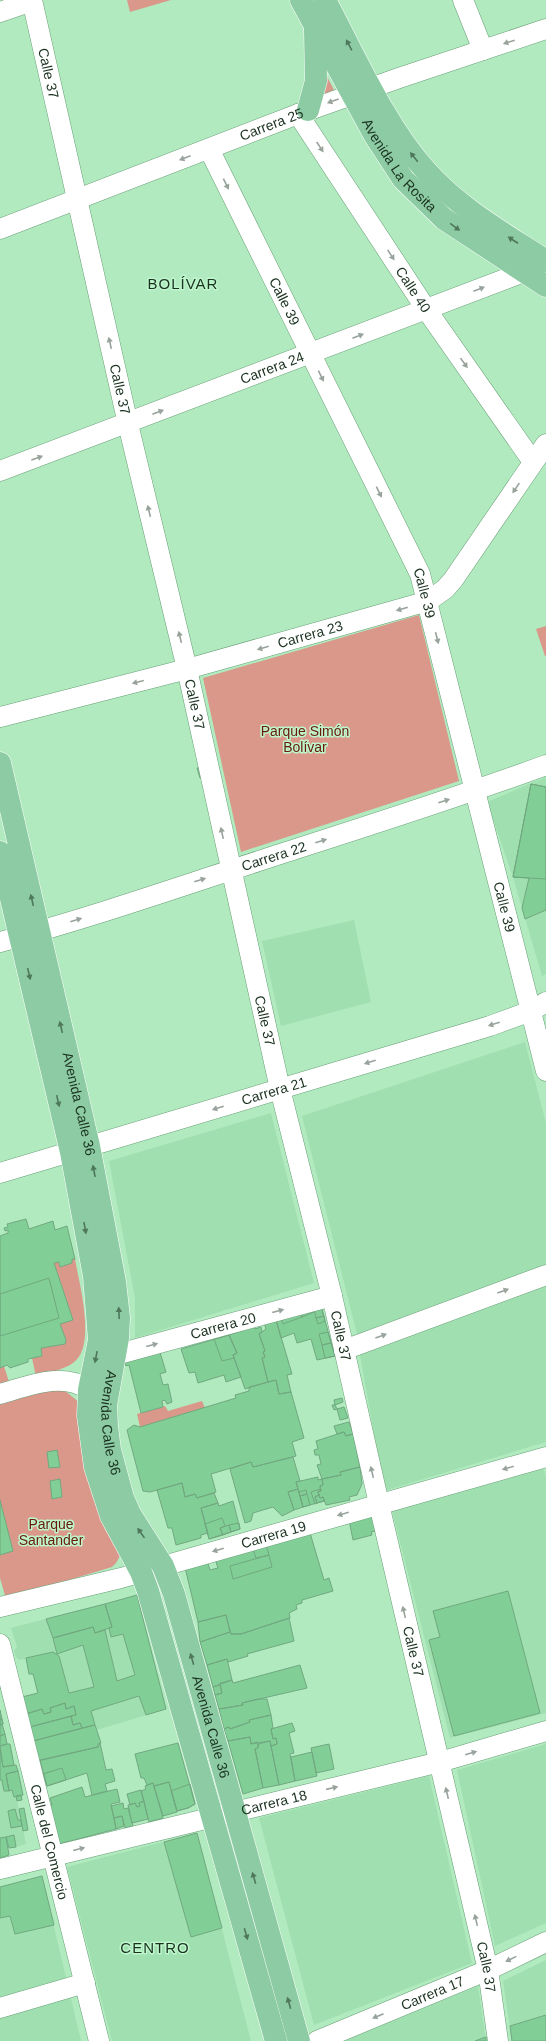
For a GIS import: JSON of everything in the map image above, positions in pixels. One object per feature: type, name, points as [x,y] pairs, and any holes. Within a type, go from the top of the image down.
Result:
[{"type":"main road","name":"Avenida La Rosita","points":[[301,0],[314,25],[362,91],[428,174],[475,215],[541,258]]},
{"type":"main road","name":"Avenida La Rosita","points":[[325,0],[386,155],[403,179],[424,201],[466,235],[546,286]]},
{"type":"main road","points":[[303,112],[316,81],[314,25]]},
{"type":"main road","name":"Avenida Calle 36","points":[[0,763],[20,937]]},
{"type":"main road","name":"Avenida Calle 36","points":[[0,852],[20,937],[80,1149],[118,1299],[119,1318],[115,1355],[106,1405],[110,1450],[123,1498],[130,1514],[163,1566],[174,1594],[299,2041]]},
{"type":"main road","name":"Avenida Calle 36","points":[[80,1149],[97,1299],[99,1340],[89,1390],[88,1416],[90,1441],[100,1486],[111,1516],[141,1572],[152,1602],[276,2041]]},
{"type":"street","points":[[0,12],[32,0]]},
{"type":"street","name":"Calle 37","points":[[32,0],[128,424],[187,669],[230,871],[280,1089],[332,1296],[488,1970],[498,2041]]},
{"type":"street","points":[[463,0],[483,50]]},
{"type":"street","name":"Carrera 25","points":[[0,229],[303,112],[546,30]]},
{"type":"street","name":"Calle 40","points":[[303,112],[426,309],[533,462]]},
{"type":"street","name":"Calle 39","points":[[209,149],[420,574],[475,791],[538,1006],[546,1071]]},
{"type":"street","points":[[524,272],[541,258]]},
{"type":"street","name":"Carrera 24","points":[[0,471],[128,424],[524,272]]},
{"type":"street","name":"Carrera 23","points":[[0,717],[187,669],[428,602],[445,589],[453,580],[546,444]]},
{"type":"street","name":"Carrera 22","points":[[20,937],[230,871],[475,791],[546,765]]},
{"type":"street","name":"Carrera 21","points":[[0,1173],[496,1024],[538,1006]]},
{"type":"street","points":[[344,1350],[546,1275]]},
{"type":"street","name":"Carrera 20","points":[[115,1355],[332,1296]]},
{"type":"street","points":[[0,1394],[54,1381],[72,1382],[89,1390]]},
{"type":"street","name":"Carrera 19","points":[[0,1607],[163,1566],[546,1457]]},
{"type":"street","name":"Calle del Comercio","points":[[0,1644],[7,1704],[53,1856],[99,2041]]},
{"type":"street","name":"Carrera 18","points":[[0,1869],[212,1816],[440,1762],[546,1731]]},
{"type":"street","name":"Carrera 17","points":[[318,2041],[488,1970],[546,1942]]},
{"type":"street","points":[[0,2008],[85,1983]]},
{"type":"shaded area","points":[[546,777],[546,974],[542,976],[513,877],[487,802]]},
{"type":"shaded area","points":[[354,920],[371,1002],[281,1026],[262,941]]},
{"type":"shaded area","points":[[525,1042],[546,1123],[546,1265],[358,1338],[302,1116]]},
{"type":"shaded area","points":[[271,1113],[314,1283],[135,1338],[135,1298],[109,1161]]},
{"type":"shaded area","points":[[546,1285],[546,1442],[384,1491],[360,1355]]},
{"type":"shaded area","points":[[543,1467],[546,1478],[546,1713],[450,1738],[391,1507]]},
{"type":"shaded area","points":[[137,1595],[166,1709],[97,1730],[95,1725],[82,1728],[80,1723],[73,1725],[71,1716],[22,1697],[37,1693],[33,1674],[29,1674],[26,1659],[19,1660],[16,1657],[14,1651],[17,1647],[11,1628]]},
{"type":"shaded area","points":[[546,1744],[546,1923],[495,1946],[457,1770]]},
{"type":"shaded area","points":[[429,1776],[472,1963],[314,2025],[259,1818]]},
{"type":"shaded area","points":[[0,1780],[2,1780],[4,1791],[12,1790],[14,1796],[16,1796],[26,1844],[16,1847],[13,1835],[0,1838]]},
{"type":"shaded area","points":[[197,1833],[251,2041],[112,2041],[67,1867]]},
{"type":"shaded area","points":[[42,1876],[81,2041],[0,2041],[0,1887]]},
{"type":"shaded area","points":[[546,1960],[546,2041],[512,2041],[503,1981]]},
{"type":"shaded area","points":[[478,1986],[486,2041],[343,2041]]},
{"type":"green space","points":[[127,0],[171,0],[130,12]]},
{"type":"green space","points":[[324,71],[334,90],[322,96]]},
{"type":"green space","name":"Parque Simón Bolívar","points":[[419,615],[459,781],[241,852],[203,678]]},
{"type":"green space","points":[[546,626],[546,656],[545,656],[536,629]]},
{"type":"green space","points":[[72,1259],[75,1259],[82,1298],[85,1329],[84,1343],[80,1355],[73,1363],[36,1377],[32,1358],[42,1356],[41,1348],[65,1344],[66,1339],[60,1324],[73,1320],[54,1263],[59,1262],[60,1267],[72,1263]]},
{"type":"green space","points":[[4,1366],[9,1382],[0,1386],[0,1368]]},
{"type":"green space","name":"Parque Santander","points":[[54,1388],[64,1390],[80,1403],[87,1476],[92,1495],[105,1529],[121,1554],[112,1567],[6,1599],[0,1578],[0,1402]]},
{"type":"green space","points":[[202,1401],[205,1408],[140,1427],[137,1414],[165,1406],[168,1411]]},
{"type":"building","points":[[200,767],[203,776],[200,778],[197,768]]},
{"type":"building","points":[[531,784],[546,787],[546,910],[525,919],[522,908],[529,878],[513,877]]},
{"type":"building","points":[[531,784],[546,787],[546,879],[513,877]]},
{"type":"building","points":[[26,1219],[29,1229],[53,1221],[55,1230],[67,1226],[75,1259],[72,1259],[72,1263],[60,1267],[59,1262],[54,1263],[73,1320],[60,1324],[66,1340],[65,1344],[41,1348],[42,1356],[28,1359],[28,1362],[10,1368],[7,1365],[0,1368],[0,1236],[8,1233],[8,1230],[5,1231],[4,1228],[8,1227],[7,1224]]},
{"type":"building","points":[[49,1278],[59,1318],[0,1336],[0,1294]]},
{"type":"building","points":[[320,1303],[335,1356],[317,1360],[311,1339],[297,1343],[294,1333],[281,1338],[276,1320]]},
{"type":"building","points":[[320,1303],[324,1316],[316,1318],[313,1305]]},
{"type":"building","points":[[313,1305],[314,1312],[302,1317],[300,1308]]},
{"type":"building","points":[[300,1308],[302,1317],[283,1324],[281,1318]]},
{"type":"building","points":[[324,1316],[325,1321],[318,1324],[316,1318]]},
{"type":"building","points":[[276,1320],[292,1374],[287,1375],[291,1392],[279,1394],[276,1380],[268,1382],[262,1358],[265,1357],[263,1352],[265,1351],[259,1334],[266,1329],[264,1323]]},
{"type":"building","points":[[253,1327],[255,1329],[261,1327],[262,1332],[259,1334],[265,1351],[263,1352],[265,1357],[262,1358],[268,1382],[245,1389],[233,1355],[237,1353],[229,1335]]},
{"type":"building","points":[[328,1332],[331,1343],[322,1345],[319,1334]]},
{"type":"building","points":[[229,1335],[237,1353],[233,1355],[241,1377],[226,1382],[224,1375],[198,1383],[195,1372],[189,1373],[181,1349]]},
{"type":"building","points":[[229,1335],[237,1353],[233,1355],[234,1358],[222,1361],[214,1339]]},
{"type":"building","points":[[331,1343],[335,1356],[325,1358],[322,1345]]},
{"type":"building","points":[[158,1346],[166,1372],[160,1374],[163,1385],[168,1384],[172,1402],[167,1404],[165,1400],[162,1401],[163,1407],[141,1413],[129,1365],[126,1366],[124,1359]]},
{"type":"building","points":[[276,1380],[279,1394],[291,1392],[304,1438],[292,1442],[296,1456],[253,1467],[251,1462],[211,1474],[216,1492],[197,1498],[195,1494],[185,1497],[182,1483],[150,1492],[143,1491],[127,1430],[134,1425],[140,1427],[236,1398],[235,1395],[249,1391],[249,1387]]},
{"type":"building","points":[[342,1398],[343,1402],[335,1405],[334,1400]]},
{"type":"building","points":[[332,1405],[335,1405],[337,1409],[334,1410]]},
{"type":"building","points":[[344,1407],[348,1418],[340,1420],[337,1409]]},
{"type":"building","points":[[349,1422],[353,1434],[346,1436],[344,1432],[337,1434],[334,1426]]},
{"type":"building","points":[[344,1432],[346,1436],[353,1434],[360,1467],[340,1472],[341,1475],[322,1479],[317,1465],[321,1464],[319,1455],[315,1455],[314,1450],[318,1449],[316,1441]]},
{"type":"building","points":[[57,1450],[60,1467],[49,1468],[47,1452]]},
{"type":"building","points":[[293,1457],[300,1481],[296,1482],[298,1489],[288,1492],[294,1510],[282,1516],[273,1507],[253,1513],[251,1521],[245,1523],[230,1469],[251,1462],[253,1467]]},
{"type":"building","points":[[360,1467],[362,1484],[357,1495],[349,1497],[350,1500],[326,1505],[323,1497],[320,1498],[318,1492],[321,1491],[320,1486],[323,1485],[322,1479],[341,1475],[340,1472]]},
{"type":"building","points":[[318,1477],[318,1480],[322,1479],[323,1485],[320,1486],[321,1491],[318,1492],[320,1498],[323,1497],[324,1501],[303,1507],[296,1482]]},
{"type":"building","points":[[60,1479],[62,1497],[52,1499],[50,1481]]},
{"type":"building","points":[[182,1483],[185,1497],[195,1494],[197,1498],[214,1493],[218,1503],[201,1508],[208,1533],[201,1535],[201,1538],[176,1545],[172,1528],[168,1528],[157,1490]]},
{"type":"building","points":[[298,1489],[303,1507],[294,1510],[288,1492]]},
{"type":"building","points":[[320,1489],[318,1492],[319,1495],[315,1497],[317,1503],[315,1504],[311,1492]]},
{"type":"building","points":[[306,1490],[307,1494],[300,1496],[299,1492]]},
{"type":"building","points":[[307,1494],[310,1505],[303,1507],[300,1496]]},
{"type":"building","points":[[319,1495],[320,1498],[323,1497],[324,1501],[317,1503],[315,1497]]},
{"type":"building","points":[[0,1500],[13,1551],[0,1555]]},
{"type":"building","points":[[233,1501],[240,1529],[209,1539],[201,1508],[218,1503],[219,1506]]},
{"type":"building","points":[[368,1516],[372,1518],[376,1531],[371,1532],[372,1535],[353,1540],[349,1520]]},
{"type":"building","points":[[222,1518],[225,1526],[220,1528],[223,1535],[209,1539],[205,1524]]},
{"type":"building","points":[[239,1523],[240,1529],[231,1532],[229,1525]]},
{"type":"building","points":[[229,1525],[231,1532],[223,1535],[220,1528]]},
{"type":"building","points":[[308,1526],[324,1580],[329,1578],[333,1591],[302,1600],[302,1603],[296,1605],[297,1609],[289,1613],[290,1618],[241,1634],[231,1634],[226,1615],[198,1622],[184,1563],[206,1557],[210,1570],[218,1568],[215,1559]]},
{"type":"building","points":[[266,1545],[269,1555],[256,1558],[253,1549]]},
{"type":"building","points":[[269,1555],[272,1567],[233,1579],[230,1566]]},
{"type":"building","points":[[508,1591],[540,1713],[454,1736],[429,1640],[440,1637],[433,1611]]},
{"type":"building","points":[[137,1595],[166,1709],[146,1715],[139,1696],[91,1711],[95,1725],[82,1728],[80,1723],[73,1725],[71,1716],[76,1715],[74,1706],[66,1709],[65,1703],[50,1708],[51,1712],[44,1714],[42,1709],[26,1714],[22,1697],[38,1693],[33,1674],[29,1674],[26,1658],[53,1652],[59,1656],[69,1693],[94,1687],[83,1645],[57,1654],[53,1638],[93,1627],[95,1633],[105,1630],[117,1681],[135,1675],[123,1634],[111,1637],[109,1628],[112,1627],[105,1604]]},
{"type":"building","points":[[105,1604],[112,1627],[95,1633],[93,1627],[53,1638],[46,1619]]},
{"type":"building","points":[[226,1615],[230,1632],[200,1642],[198,1622]]},
{"type":"building","points":[[289,1618],[294,1641],[247,1654],[248,1656],[228,1662],[227,1659],[207,1665],[200,1642],[230,1632],[231,1634],[241,1634]]},
{"type":"building","points":[[227,1659],[232,1680],[213,1687],[207,1665]]},
{"type":"building","points":[[300,1665],[307,1688],[242,1703],[243,1705],[219,1709],[215,1695],[222,1693],[220,1683],[232,1680],[233,1683]]},
{"type":"building","points":[[220,1685],[222,1693],[215,1695],[213,1687]]},
{"type":"building","points":[[258,1699],[267,1699],[271,1715],[249,1720],[250,1722],[230,1729],[229,1727],[224,1729],[219,1709],[243,1705],[242,1703]]},
{"type":"building","points":[[65,1703],[66,1709],[74,1706],[76,1715],[30,1727],[26,1714],[42,1709],[44,1714],[51,1712],[50,1708]]},
{"type":"building","points":[[0,1710],[3,1724],[0,1725]]},
{"type":"building","points":[[271,1715],[273,1739],[276,1738],[277,1744],[271,1746],[270,1741],[251,1744],[250,1737],[228,1741],[224,1729],[229,1727],[230,1729],[250,1722],[249,1720]]},
{"type":"building","points":[[71,1716],[73,1725],[80,1723],[82,1728],[33,1741],[30,1727]]},
{"type":"building","points":[[0,1719],[2,1719],[3,1724],[0,1725]]},
{"type":"building","points":[[292,1723],[295,1731],[289,1733],[294,1753],[290,1754],[295,1781],[279,1785],[271,1746],[277,1744],[276,1738],[273,1739],[271,1729]]},
{"type":"building","points":[[2,1724],[5,1734],[0,1736],[0,1725]]},
{"type":"building","points":[[95,1725],[101,1743],[98,1744],[98,1747],[38,1761],[33,1741]]},
{"type":"building","points":[[5,1734],[7,1744],[0,1746],[0,1736]]},
{"type":"building","points":[[250,1737],[251,1744],[257,1742],[258,1744],[258,1748],[255,1749],[263,1788],[243,1794],[228,1741]]},
{"type":"building","points":[[270,1741],[279,1785],[263,1788],[255,1749],[258,1748],[258,1744]]},
{"type":"building","points":[[100,1743],[106,1770],[112,1769],[115,1781],[105,1784],[107,1791],[92,1795],[87,1773],[47,1786],[40,1760],[98,1747]]},
{"type":"building","points":[[178,1743],[195,1804],[177,1811],[169,1782],[154,1786],[153,1783],[147,1785],[144,1778],[141,1778],[135,1754]]},
{"type":"building","points":[[10,1744],[14,1765],[3,1767],[0,1746]]},
{"type":"building","points":[[329,1744],[334,1769],[316,1773],[311,1748]]},
{"type":"building","points":[[0,1749],[3,1767],[16,1765],[18,1771],[6,1774],[9,1791],[4,1791],[2,1780],[0,1780]]},
{"type":"building","points":[[312,1752],[317,1776],[295,1781],[291,1757]]},
{"type":"building","points":[[62,1768],[66,1780],[47,1786],[43,1774]]},
{"type":"building","points":[[18,1771],[23,1795],[14,1797],[12,1790],[9,1791],[6,1774]]},
{"type":"building","points":[[169,1782],[177,1812],[163,1816],[154,1786]]},
{"type":"building","points":[[153,1783],[163,1818],[149,1822],[141,1791],[146,1789],[145,1786]]},
{"type":"building","points":[[190,1784],[195,1804],[177,1811],[171,1791]]},
{"type":"building","points":[[82,1787],[85,1797],[117,1789],[120,1802],[111,1804],[116,1829],[59,1844],[48,1806],[52,1805],[50,1798]]},
{"type":"building","points":[[141,1790],[144,1801],[139,1803],[140,1806],[137,1807],[135,1803],[130,1805],[127,1794]]},
{"type":"building","points":[[21,1795],[22,1800],[17,1801],[16,1796]]},
{"type":"building","points":[[144,1801],[148,1819],[132,1823],[128,1805],[135,1803],[137,1807],[140,1806],[139,1803]]},
{"type":"building","points":[[123,1803],[124,1809],[128,1808],[133,1826],[125,1828],[122,1816],[114,1818],[111,1806]]},
{"type":"building","points":[[24,1808],[28,1830],[23,1831],[19,1809]]},
{"type":"building","points":[[15,1809],[18,1820],[21,1820],[22,1826],[11,1828],[8,1811]]},
{"type":"building","points":[[122,1816],[124,1826],[116,1829],[114,1818]]},
{"type":"building","points":[[197,1833],[222,1928],[191,1937],[164,1842]]},
{"type":"building","points":[[14,1835],[16,1847],[9,1848],[6,1837]]},
{"type":"building","points":[[6,1837],[9,1855],[0,1858],[0,1838]]},
{"type":"building","points":[[42,1876],[54,1925],[15,1934],[10,1916],[0,1918],[0,1887]]},
{"type":"building","points":[[546,2015],[546,2041],[512,2041],[510,2026]]},
{"type":"building","points":[[486,2037],[486,2041],[475,2041]]},
{"type":"district","name":"BOLÍVAR","points":[[183,283]]},
{"type":"district","name":"CENTRO","points":[[155,1947]]}]
